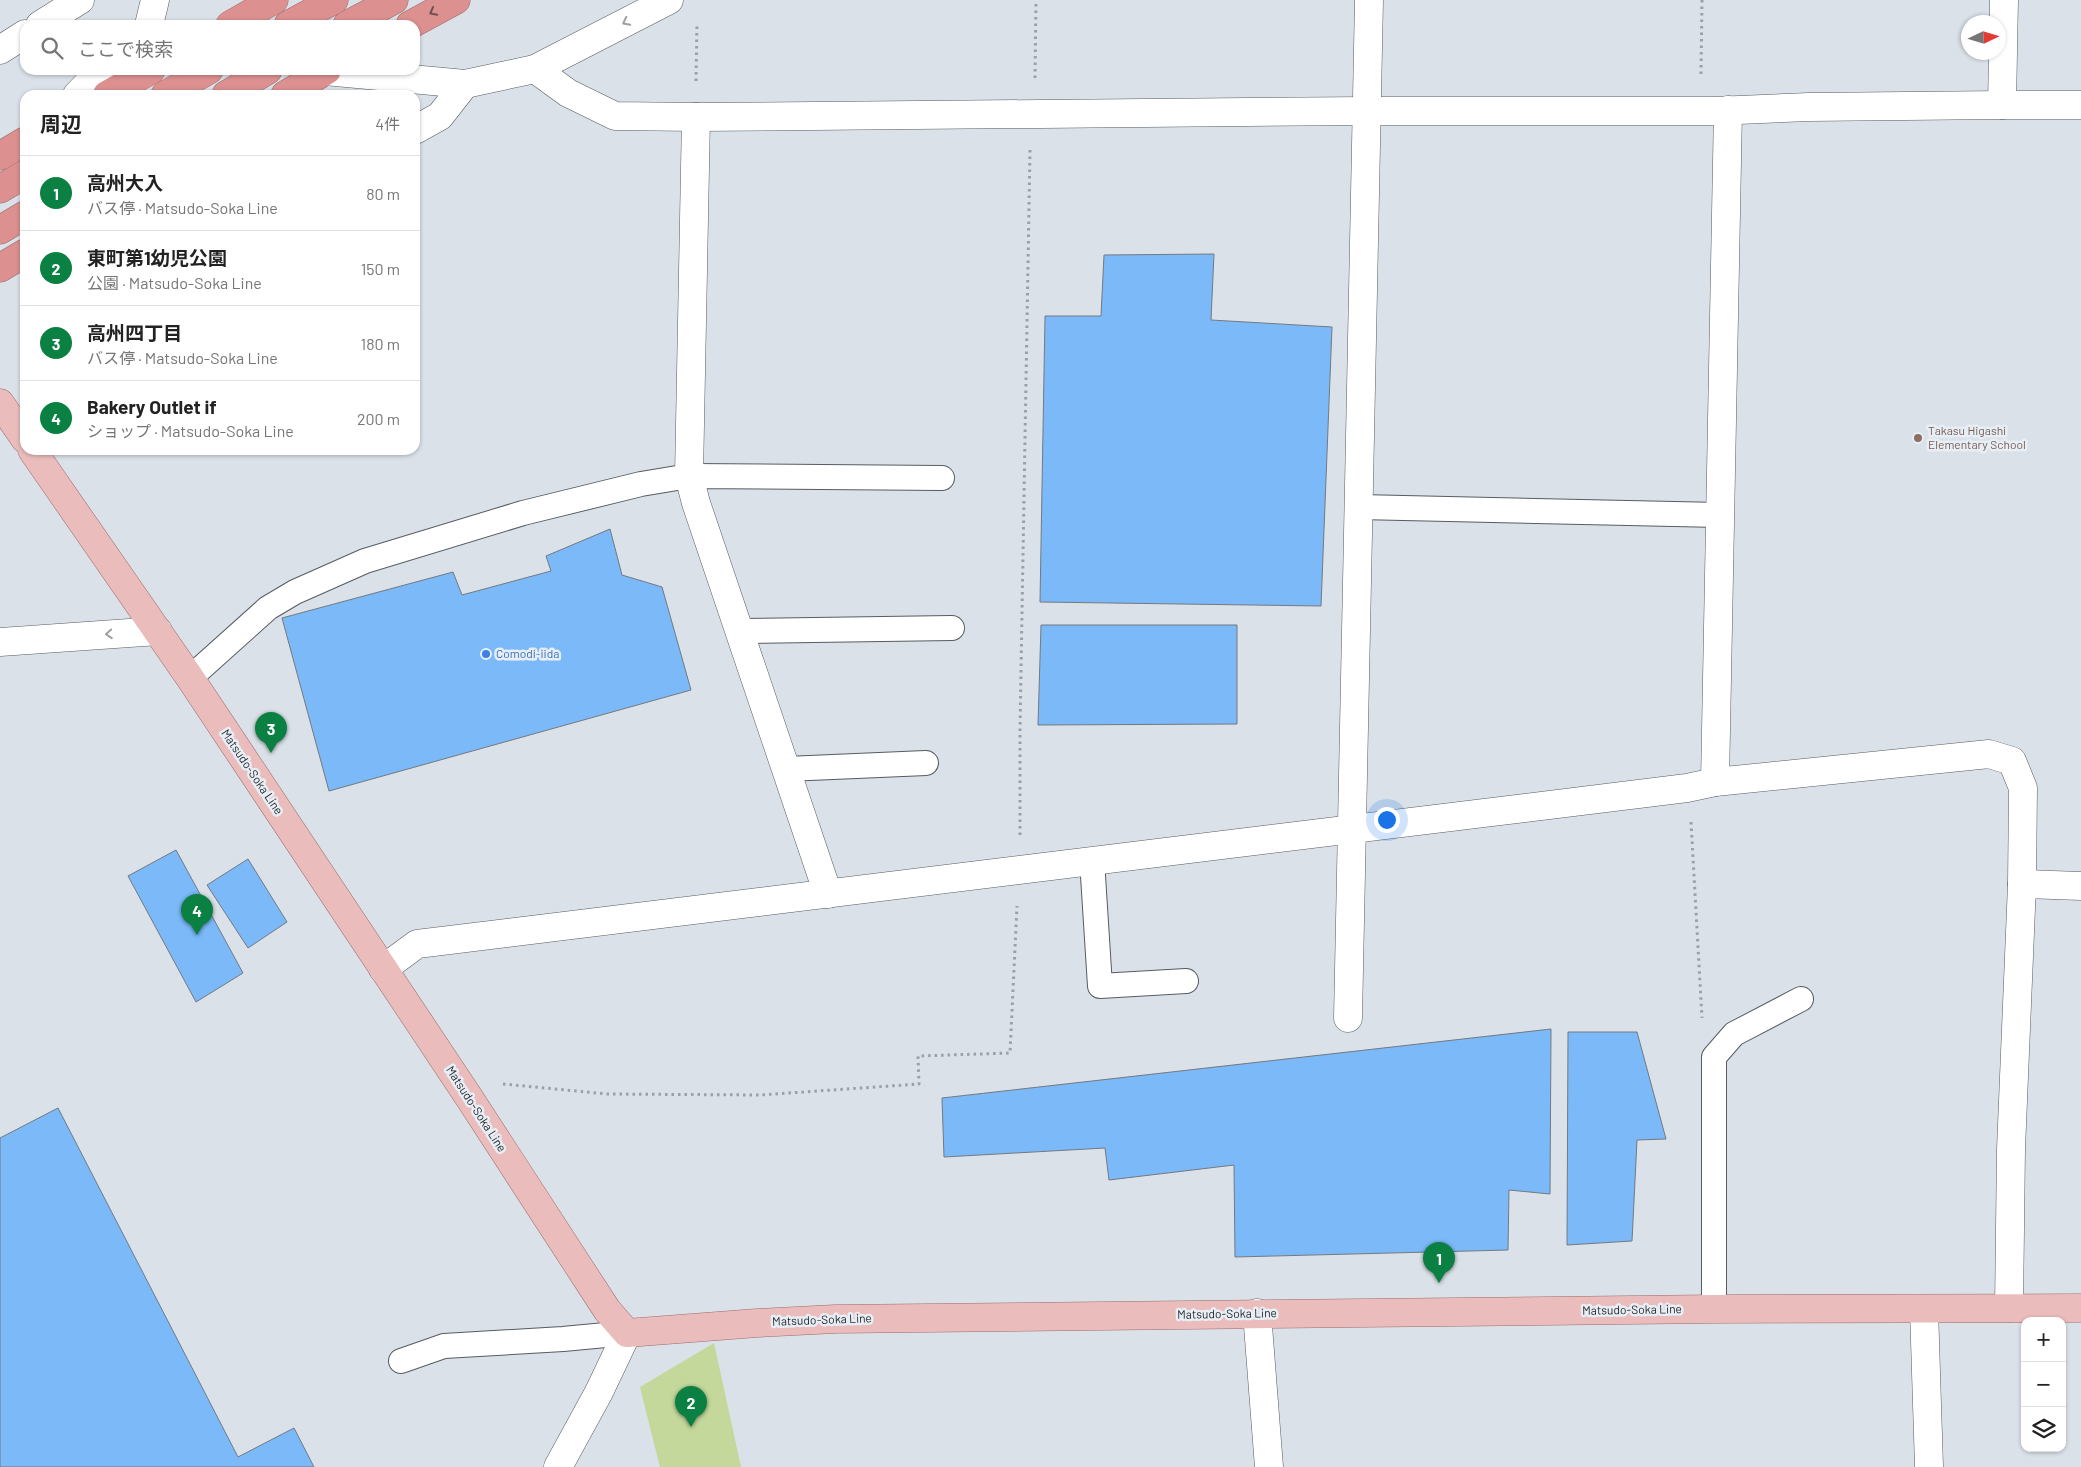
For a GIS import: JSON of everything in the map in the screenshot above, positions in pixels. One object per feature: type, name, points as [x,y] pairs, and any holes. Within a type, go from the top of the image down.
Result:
[{"type":"highway","points":[[239,20],[274,0]]},
{"type":"highway","points":[[297,20],[334,0]]},
{"type":"highway","points":[[356,20],[394,0]]},
{"type":"highway","points":[[419,20],[456,0]]},
{"type":"highway","points":[[116,90],[142,75]]},
{"type":"highway","points":[[174,90],[200,75]]},
{"type":"highway","points":[[234,90],[260,75]]},
{"type":"highway","points":[[293,90],[318,75]]},
{"type":"highway","points":[[0,156],[20,145]]},
{"type":"highway","points":[[0,188],[20,177]]},
{"type":"highway","points":[[0,230],[20,218]]},
{"type":"highway","points":[[0,268],[20,256]]},
{"type":"main road","points":[[0,403],[20,432]]},
{"type":"main road","name":"Matsudo-Soka Line","points":[[35,455],[190,678],[607,1310],[627,1333],[756,1322],[835,1319],[1714,1309],[2081,1308]]},
{"type":"street","points":[[48,20],[80,0]]},
{"type":"street","points":[[150,20],[155,0]]},
{"type":"street","points":[[375,75],[464,84],[535,69],[669,0]]},
{"type":"street","points":[[1348,1018],[1369,0]]},
{"type":"street","points":[[2002,105],[2004,0]]},
{"type":"street","points":[[0,50],[20,37]]},
{"type":"street","points":[[535,69],[568,93],[614,116],[1728,110],[1809,107],[2081,105]]},
{"type":"street","points":[[82,90],[96,75]]},
{"type":"street","points":[[420,127],[440,116],[464,84]]},
{"type":"street","points":[[1715,782],[1728,110]]},
{"type":"street","points":[[696,117],[689,476],[696,503],[828,894]]},
{"type":"street","points":[[0,642],[158,631]]},
{"type":"street","points":[[383,969],[417,944],[1352,827],[1687,788],[1715,782],[1989,754],[2012,761],[2023,788],[2022,884],[2011,1149],[2008,1308]]},
{"type":"street","points":[[2022,884],[2081,886]]},
{"type":"street","points":[[1924,1309],[1929,1467]]},
{"type":"street","points":[[1257,1314],[1269,1467]]},
{"type":"street","points":[[558,1467],[599,1392],[627,1333]]},
{"type":"lane","points":[[190,678],[268,608],[295,592],[365,561],[523,513],[641,484],[689,476],[942,478]]},
{"type":"lane","points":[[1358,507],[1720,515]]},
{"type":"lane","points":[[739,631],[952,628]]},
{"type":"lane","points":[[786,769],[926,763]]},
{"type":"lane","points":[[1092,860],[1100,986],[1186,981]]},
{"type":"lane","points":[[1714,1309],[1714,1057],[1734,1034],[1801,999]]},
{"type":"lane","points":[[401,1361],[444,1346],[627,1333]]},
{"type":"path","points":[[1035,114],[1036,0]]},
{"type":"path","points":[[1702,0],[1701,74],[1709,74]]},
{"type":"path","points":[[696,117],[697,21]]},
{"type":"path","points":[[1687,788],[1690,810],[1702,1024],[1714,1057]]},
{"type":"green space","points":[[714,1343],[741,1467],[660,1467],[640,1387]]},
{"type":"building","points":[[1214,254],[1211,320],[1332,327],[1321,606],[1040,602],[1045,316],[1101,316],[1104,255]]},
{"type":"building","name":"Comodi-iida","points":[[610,529],[622,575],[662,587],[691,690],[329,791],[282,618],[453,572],[462,595],[551,571],[546,556]]},
{"type":"building","points":[[1041,625],[1237,625],[1237,724],[1038,725]]},
{"type":"building","points":[[176,850],[243,973],[196,1002],[128,876]]},
{"type":"building","points":[[248,859],[287,922],[248,948],[207,885]]},
{"type":"building","points":[[1551,1029],[1550,1194],[1509,1190],[1508,1250],[1235,1257],[1234,1165],[1109,1180],[1105,1148],[944,1157],[942,1098]]},
{"type":"building","points":[[1568,1032],[1637,1032],[1666,1139],[1637,1140],[1632,1241],[1567,1245]]},
{"type":"building","points":[[58,1108],[238,1457],[294,1428],[314,1467],[0,1467],[0,1138]]},
{"type":"place","name":"Takasu Higashi Elementary School","points":[[1918,438]]},
{"type":"place","name":"Comodi-iida","points":[[486,654]]},
{"type":"place","name":"高州四丁目","points":[[271,753]]},
{"type":"place","name":"Bakery Outlet if","points":[[197,935]]},
{"type":"place","name":"高州大入","points":[[1439,1283]]},
{"type":"place","name":"東町第1幼児公園","points":[[691,1427]]}]
